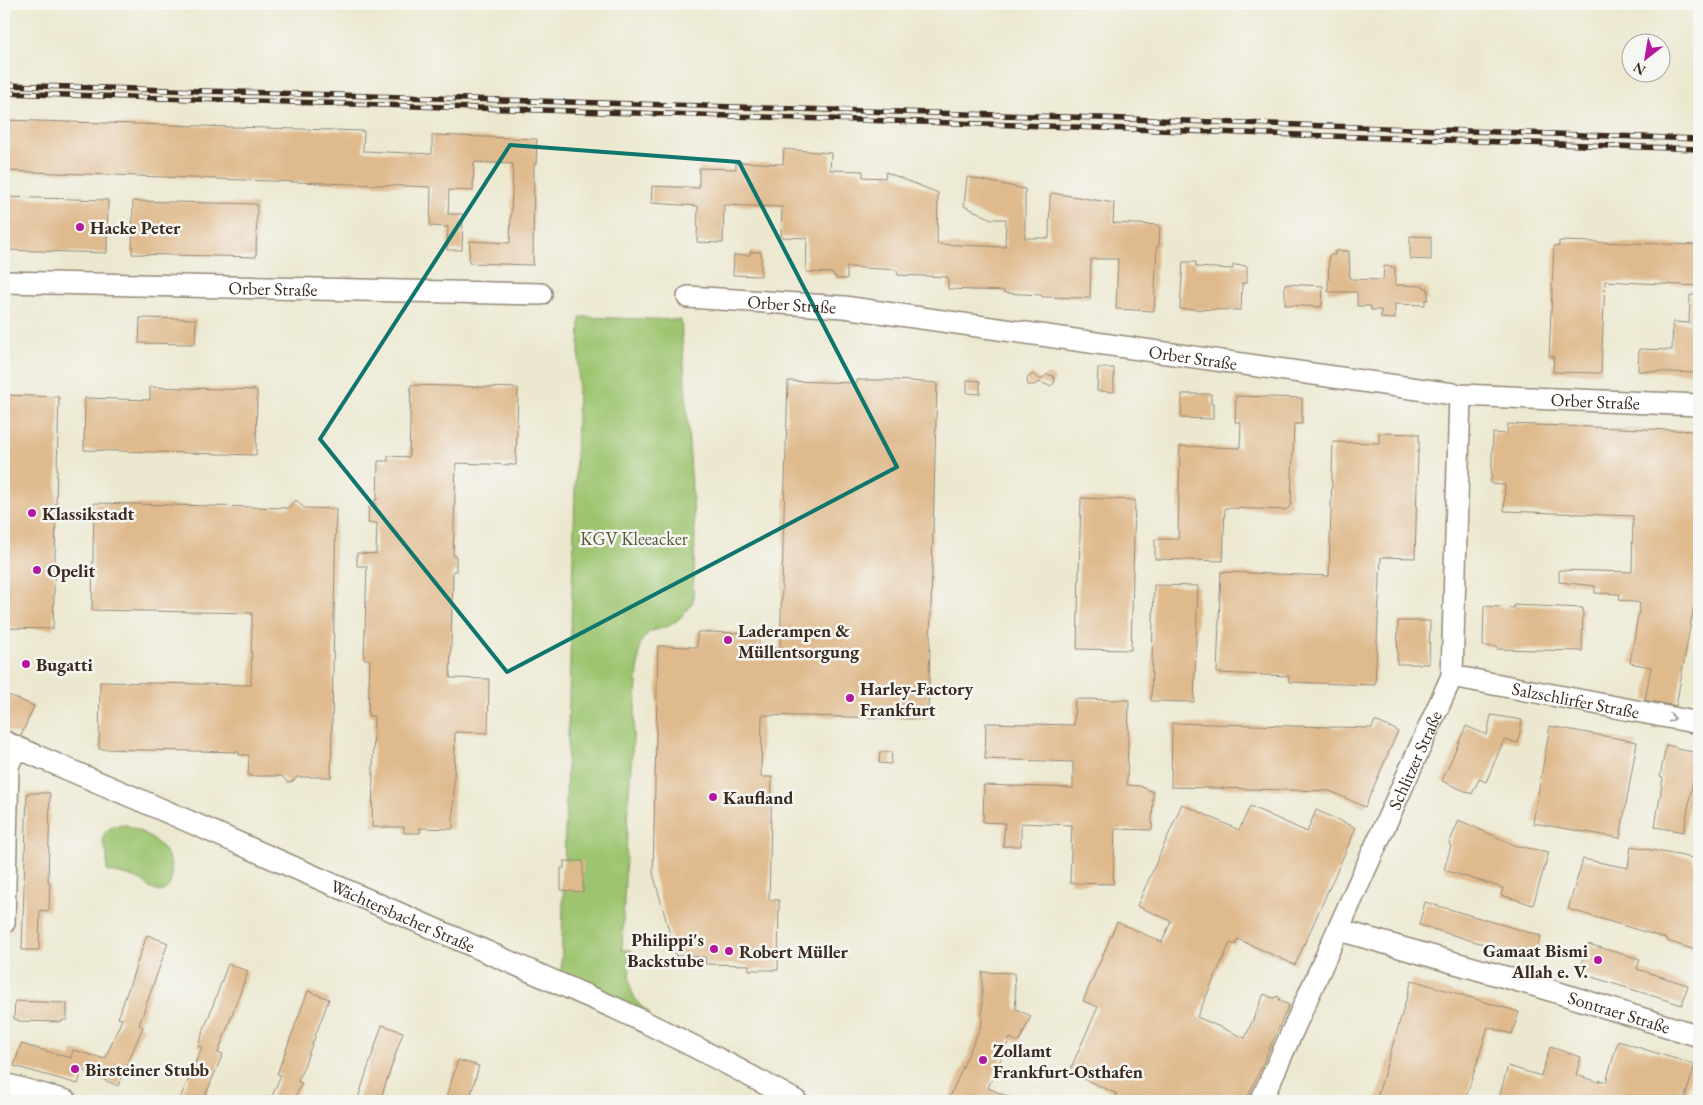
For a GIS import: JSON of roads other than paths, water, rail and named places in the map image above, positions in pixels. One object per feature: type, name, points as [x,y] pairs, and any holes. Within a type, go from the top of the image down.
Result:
[{"type":"street","name":"Orber Straße","points":[[4,282],[541,294]]},
{"type":"street","name":"Orber Straße","points":[[688,297],[844,308],[1460,395],[1699,405]]},
{"type":"street","name":"Schlitzer Straße","points":[[1261,1101],[1452,676],[1460,395]]},
{"type":"street","name":"Salzschlirfer Straße","points":[[1452,676],[1699,723]]},
{"type":"street","points":[[4,923],[10,745]]},
{"type":"street","name":"Wächtersbacher Straße","points":[[10,745],[616,1008],[699,1048],[796,1101]]},
{"type":"street","name":"Sontraer Straße","points":[[1339,930],[1533,985],[1699,1036]]},
{"type":"street","points":[[4,1084],[66,1101]]},
{"type":"railway","points":[[4,85],[1099,118],[1699,139]]},
{"type":"railway","points":[[4,93],[1699,149]]},
{"type":"place","name":"Hacke Peter","points":[[80,227]]},
{"type":"place","name":"Klassikstadt","points":[[32,513]]},
{"type":"place","name":"Opelit","points":[[37,570]]},
{"type":"place","name":"Laderampen & Müllentsorgung","points":[[728,640]]},
{"type":"place","name":"Bugatti","points":[[26,664]]},
{"type":"place","name":"Harley-Factory Frankfurt","points":[[850,698]]},
{"type":"place","name":"Kaufland","points":[[713,797]]},
{"type":"place","name":"Philippi's Backstube","points":[[714,949]]},
{"type":"place","name":"Robert Müller","points":[[729,951]]},
{"type":"place","name":"Gamaat Bismi Allah e. V.","points":[[1598,960]]},
{"type":"place","name":"Zollamt Frankfurt-Osthafen","points":[[983,1060]]},
{"type":"place","name":"Birsteiner Stubb","points":[[75,1069]]},
{"type":"park label","name":"KGV Kleeacker","points":[[634,538]]}]
